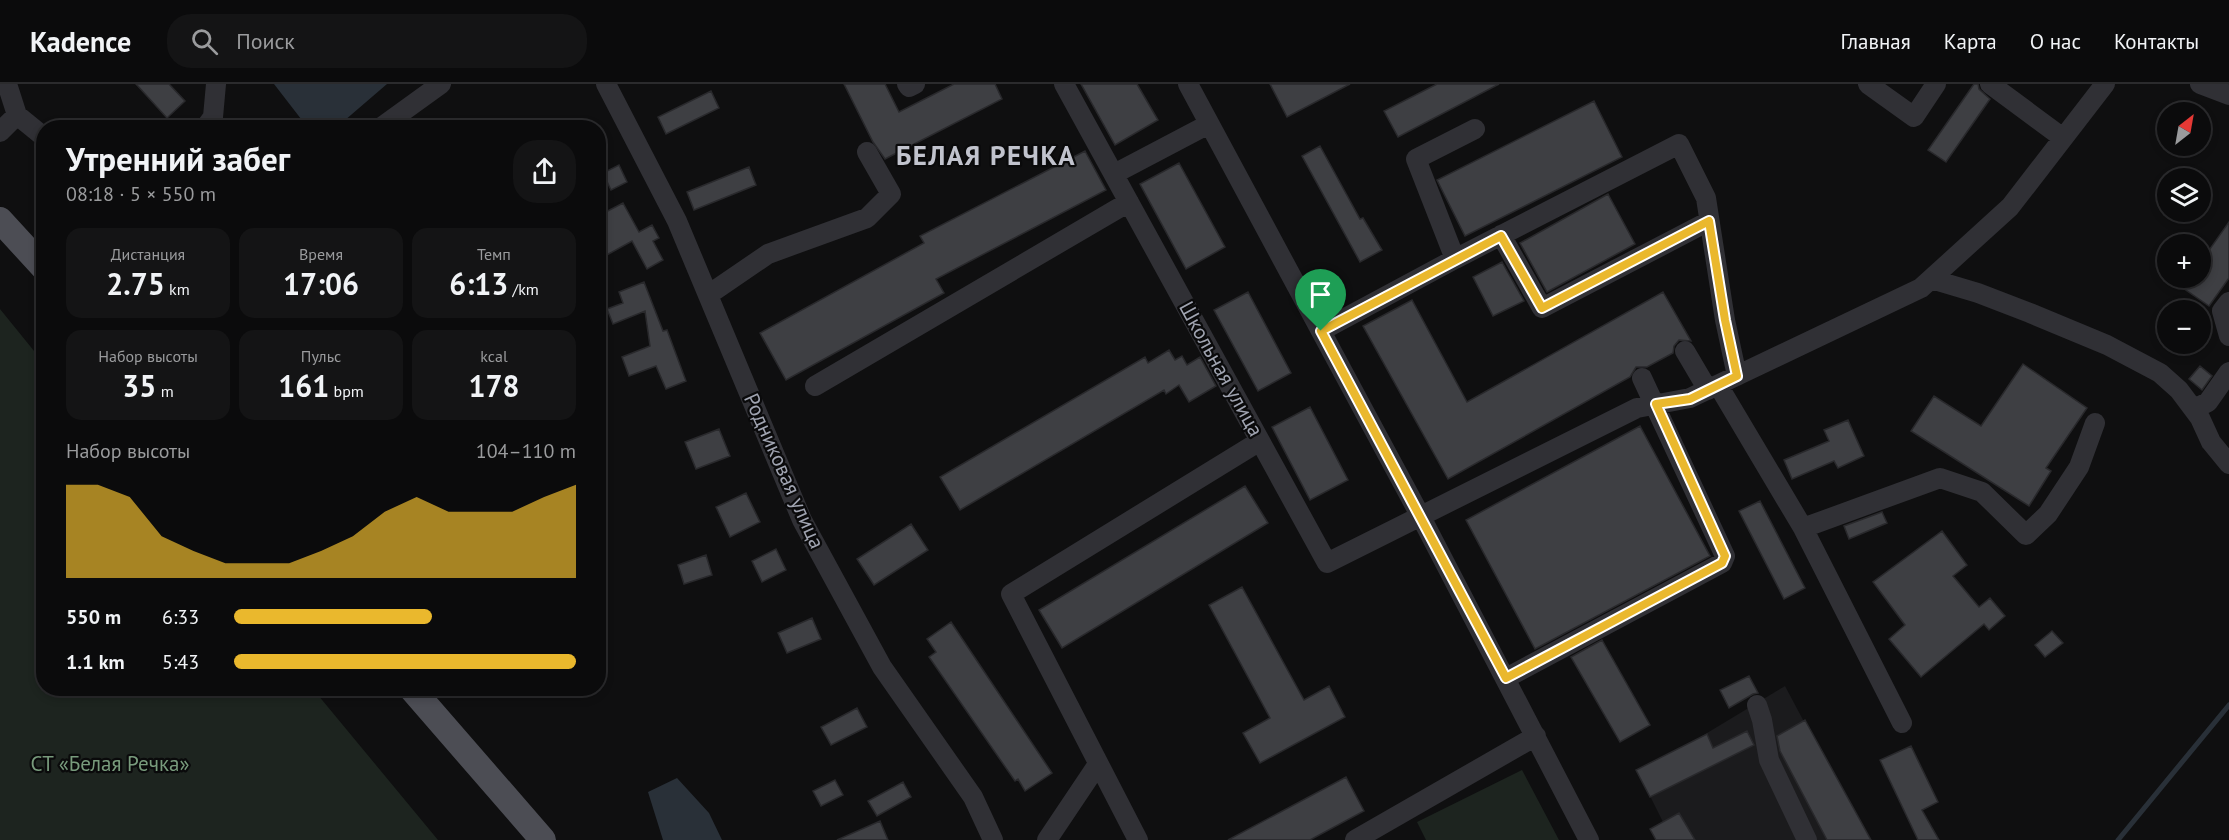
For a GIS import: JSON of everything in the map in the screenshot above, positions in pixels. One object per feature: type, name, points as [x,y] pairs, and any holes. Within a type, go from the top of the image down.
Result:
[{"type":"main road","points":[[0,220],[36,259]]},
{"type":"main road","points":[[418,696],[543,840]]},
{"type":"street","points":[[7,84],[17,114],[36,130]]},
{"type":"street","points":[[211,120],[216,84]]},
{"type":"street","points":[[391,120],[441,84]]},
{"type":"street","name":"Родниковая улица","points":[[606,84],[677,221],[802,520],[882,667],[973,798],[993,840]]},
{"type":"street","points":[[907,84],[909,87],[915,84]]},
{"type":"street","name":"Школьная улица","points":[[1064,84],[1327,563],[1421,517]]},
{"type":"street","points":[[1188,84],[1421,517],[1588,840]]},
{"type":"street","points":[[1868,84],[1914,117],[1936,84]]},
{"type":"street","points":[[1990,84],[2063,138]]},
{"type":"street","points":[[1421,517],[1637,408],[1690,399],[1921,288],[2010,207],[2105,84]]},
{"type":"street","points":[[2200,84],[2229,95]]},
{"type":"street","points":[[0,132],[17,114]]},
{"type":"street","points":[[1114,174],[1209,124]]},
{"type":"street","points":[[1455,259],[1416,159],[1475,129]]},
{"type":"street","points":[[1321,331],[1679,144],[1706,198],[1725,320],[1737,376]]},
{"type":"street","points":[[708,295],[768,254],[867,218],[891,194],[867,152]]},
{"type":"street","points":[[815,386],[1129,202]]},
{"type":"street","points":[[1501,236],[1542,308],[1709,221]]},
{"type":"street","points":[[1931,279],[1978,293],[2107,345],[2160,373],[2179,390],[2194,409],[2211,442],[2229,464]]},
{"type":"street","points":[[2229,302],[2222,311],[2229,336]]},
{"type":"street","points":[[1685,351],[1713,388],[1803,528],[1902,723]]},
{"type":"street","points":[[2194,409],[2208,402],[2229,372]]},
{"type":"street","points":[[1506,678],[1722,563],[1725,556],[1642,378]]},
{"type":"street","points":[[1803,528],[1940,478],[1982,492],[2026,534],[2048,513],[2079,467],[2095,423]]},
{"type":"street","points":[[1138,840],[1011,594],[1260,441]]},
{"type":"street","points":[[1757,705],[1769,760],[1807,840]]},
{"type":"street","points":[[1355,840],[1536,736]]},
{"type":"street","points":[[1047,840],[1098,764]]},
{"type":"shaded area","points":[[274,84],[387,84],[345,120],[302,120]]},
{"type":"shaded area","points":[[1785,686],[1867,840],[1672,840],[1639,774]]},
{"type":"shaded area","points":[[677,778],[709,813],[722,840],[663,840],[648,792]]},
{"type":"green space","name":"СТ «Белая Речка»","points":[[0,309],[36,353],[36,696],[319,696],[438,840],[0,840]]},
{"type":"green space","points":[[1522,770],[1559,840],[1426,840],[1417,822]]},
{"type":"building","points":[[136,84],[169,84],[185,101],[167,118]]},
{"type":"building","points":[[844,84],[885,84],[899,112],[954,84],[995,84],[1002,99],[885,159],[873,142]]},
{"type":"building","points":[[1081,84],[1137,84],[1158,120],[1115,145]]},
{"type":"building","points":[[1270,84],[1350,84],[1287,117]]},
{"type":"building","points":[[1437,84],[1499,84],[1398,137],[1384,111]]},
{"type":"building","points":[[1974,84],[1978,84],[1979,89],[1990,99],[1946,162],[1928,150]]},
{"type":"building","points":[[711,91],[719,108],[666,134],[658,117]]},
{"type":"building","points":[[1594,101],[1622,157],[1465,236],[1437,180]]},
{"type":"building","points":[[1320,146],[1360,219],[1363,218],[1382,250],[1360,262],[1302,156]]},
{"type":"building","points":[[1085,151],[1106,190],[936,279],[944,293],[786,380],[760,333],[924,243],[920,236]]},
{"type":"building","points":[[1179,163],[1225,247],[1186,269],[1140,184]]},
{"type":"building","points":[[619,165],[627,182],[611,190],[606,179],[606,172]]},
{"type":"building","points":[[749,167],[756,185],[694,210],[687,192]]},
{"type":"building","points":[[1608,194],[1635,244],[1547,292],[1520,243]]},
{"type":"building","points":[[623,203],[639,232],[652,225],[659,238],[653,241],[663,260],[647,269],[632,241],[606,255],[606,212]]},
{"type":"building","points":[[2229,222],[2229,278],[2211,303],[2211,300],[2200,300],[2183,288],[2211,288],[2211,247]]},
{"type":"building","points":[[1502,262],[1524,301],[1493,316],[1473,277]]},
{"type":"building","points":[[644,282],[663,331],[667,330],[686,381],[666,389],[656,366],[629,376],[622,357],[650,346],[645,311],[613,324],[607,309],[623,303],[619,292]]},
{"type":"building","points":[[1248,292],[1291,373],[1258,391],[1214,310]]},
{"type":"building","points":[[1663,292],[1691,341],[1679,340],[1674,346],[1673,353],[1647,367],[1636,367],[1630,377],[1448,479],[1363,326],[1412,300],[1467,402]]},
{"type":"building","points":[[1169,350],[1175,360],[1182,356],[1187,365],[1200,357],[1216,386],[1189,402],[1179,385],[1166,394],[1164,390],[960,510],[940,477],[1145,357],[1148,363]]},
{"type":"building","points":[[2023,364],[2087,408],[2046,468],[2051,471],[2029,506],[1911,431],[1934,396],[1981,426]]},
{"type":"building","points":[[2200,366],[2212,376],[2202,390],[2189,379]]},
{"type":"building","points":[[1310,407],[1348,480],[1310,500],[1272,427]]},
{"type":"building","points":[[1848,420],[1864,456],[1838,468],[1834,461],[1792,479],[1784,460],[1829,441],[1824,430]]},
{"type":"building","points":[[1640,426],[1710,556],[1535,649],[1466,520]]},
{"type":"building","points":[[719,429],[730,456],[696,469],[685,442]]},
{"type":"building","points":[[1245,486],[1268,523],[1062,648],[1039,610]]},
{"type":"building","points":[[746,493],[760,522],[730,537],[716,507]]},
{"type":"building","points":[[1760,501],[1805,588],[1784,599],[1739,511]]},
{"type":"building","points":[[1882,512],[1887,523],[1849,539],[1844,526]]},
{"type":"building","points":[[911,524],[928,550],[874,585],[857,559]]},
{"type":"building","points":[[1942,531],[1967,565],[1953,576],[1979,607],[1990,598],[2005,616],[1989,630],[1984,624],[1921,677],[1889,639],[1905,625],[1873,582]]},
{"type":"building","points":[[776,549],[786,570],[762,582],[752,561]]},
{"type":"building","points":[[706,555],[712,575],[684,584],[678,565]]},
{"type":"building","points":[[1242,587],[1304,700],[1329,686],[1345,717],[1260,763],[1243,733],[1270,718],[1209,605]]},
{"type":"building","points":[[812,618],[821,639],[787,653],[778,633]]},
{"type":"building","points":[[951,622],[1052,773],[1025,791],[1018,779],[1015,781],[929,657],[936,652],[927,639]]},
{"type":"building","points":[[2052,631],[2063,643],[2045,657],[2035,645]]},
{"type":"building","points":[[1602,640],[1650,725],[1620,742],[1571,657]]},
{"type":"building","points":[[1749,676],[1758,693],[1729,708],[1720,690]]},
{"type":"building","points":[[857,708],[867,727],[831,745],[821,727]]},
{"type":"building","points":[[1805,720],[1871,840],[1827,840],[1780,751],[1777,736]]},
{"type":"building","points":[[1747,731],[1754,745],[1650,797],[1636,770],[1707,734],[1713,748]]},
{"type":"building","points":[[1911,746],[1938,802],[1922,810],[1939,840],[1918,840],[1880,760]]},
{"type":"building","points":[[1346,777],[1364,811],[1310,840],[1228,840]]},
{"type":"building","points":[[835,780],[843,795],[821,806],[813,791]]},
{"type":"building","points":[[903,782],[911,797],[877,816],[868,801]]},
{"type":"building","points":[[1679,813],[1695,840],[1656,840],[1650,829]]},
{"type":"building","points":[[880,821],[888,840],[837,840]]},
{"type":"waterway","points":[[2118,840],[2229,705]]},
{"type":"district","name":"БЕЛАЯ РЕЧКА","points":[[986,156]]},
{"type":"route","points":[[1709,221],[1725,320],[1737,376],[1690,399],[1656,404],[1725,556],[1722,563],[1506,678],[1321,331],[1501,236],[1542,308],[1709,221]]}]
